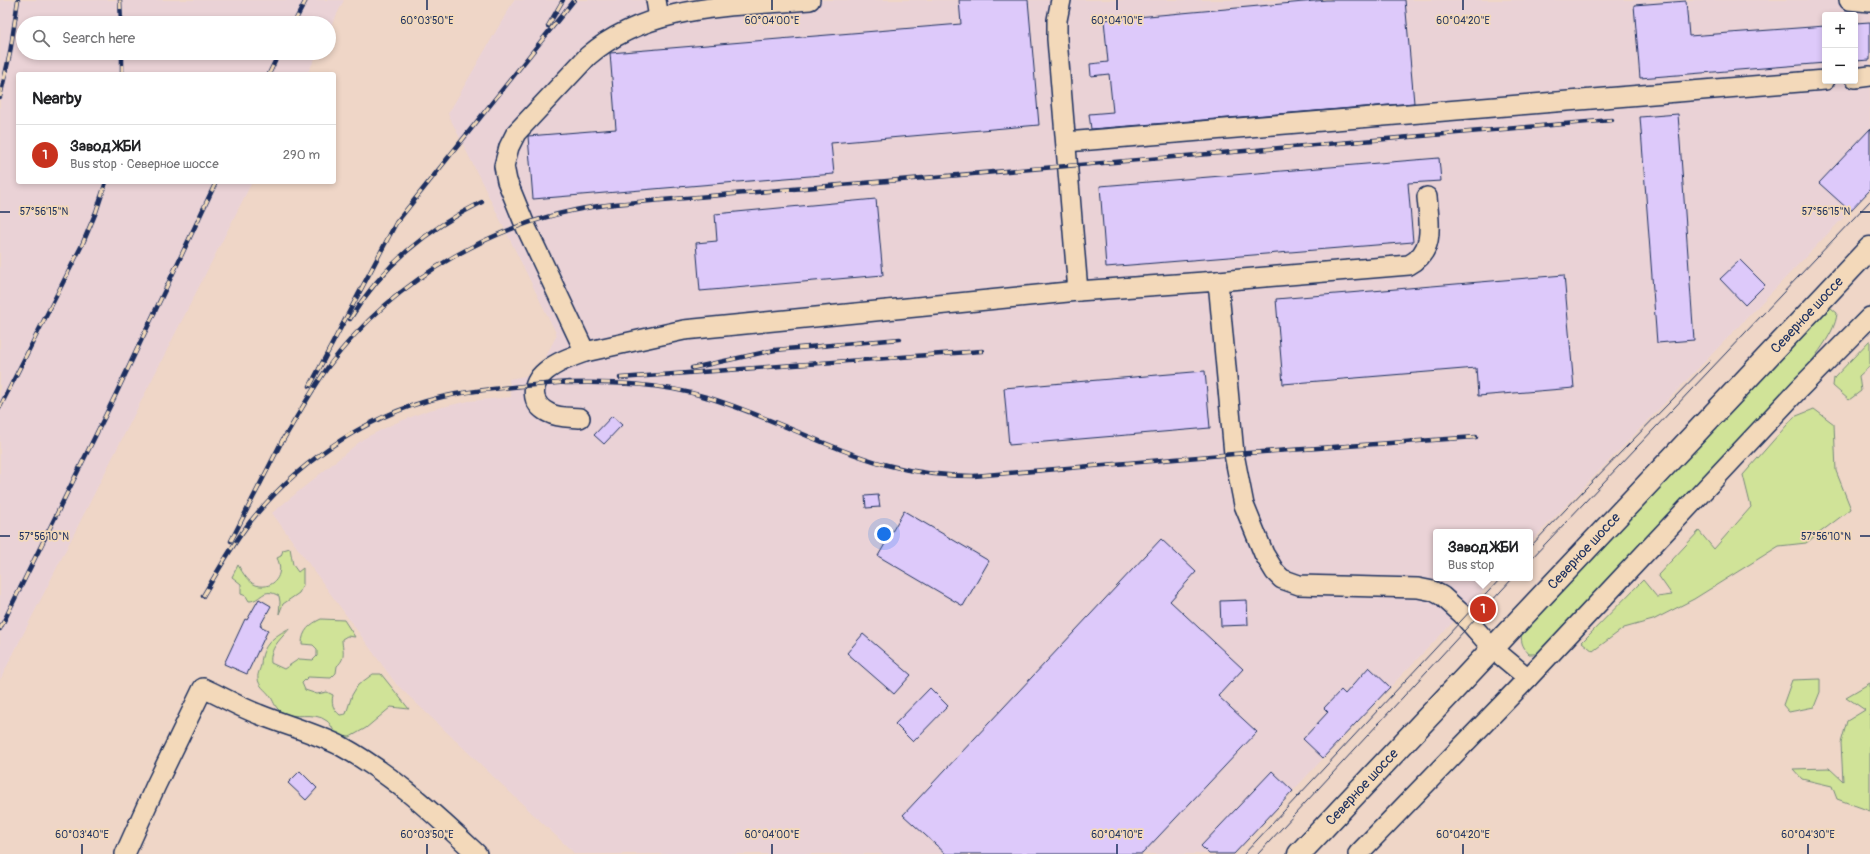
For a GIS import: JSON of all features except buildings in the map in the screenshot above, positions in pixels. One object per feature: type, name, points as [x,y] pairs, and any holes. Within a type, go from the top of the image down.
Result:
[{"type":"main road","name":"Северное шоссе","points":[[1299,854],[1870,248]]},
{"type":"lane","points":[[585,352],[524,225],[505,174],[505,157],[516,133],[588,56],[657,9],[699,10],[810,0]]},
{"type":"lane","points":[[1060,0],[1057,20],[1057,39],[1078,291]]},
{"type":"lane","points":[[1849,0],[1870,2]]},
{"type":"lane","points":[[1858,78],[1870,76]]},
{"type":"lane","points":[[1066,142],[1822,80]]},
{"type":"lane","points":[[580,418],[549,414],[537,404],[534,399],[534,393],[535,385],[546,371],[563,360],[585,352],[684,330],[1078,291],[1409,265],[1423,255],[1430,235],[1427,197]]},
{"type":"lane","points":[[1218,281],[1234,454],[1240,486],[1244,505],[1253,530],[1264,554],[1275,572],[1282,579],[1299,585],[1418,588],[1433,591],[1462,614],[1492,648],[1528,678]]},
{"type":"lane","points":[[1358,854],[1528,678],[1799,388],[1870,317]]},
{"type":"lane","points":[[125,854],[156,784],[203,688],[257,714],[340,746],[364,760],[387,775],[408,792],[477,854]]},
{"type":"shaded area","points":[[0,0],[344,0],[336,16],[16,16],[16,60],[314,60],[308,72],[16,72],[16,184],[251,184],[0,680]]},
{"type":"shaded area","points":[[514,0],[1870,0],[1870,190],[1533,540],[1533,529],[1433,529],[1433,581],[1493,581],[1390,687],[1234,854],[575,854],[396,684],[272,513],[363,439],[393,424],[429,410],[469,401],[511,397],[509,379],[536,374],[557,335],[448,114]]},
{"type":"green space","points":[[1831,308],[1837,313],[1832,331],[1820,350],[1793,385],[1540,654],[1529,654],[1522,643],[1522,630],[1822,310]]},
{"type":"green space","points":[[1870,340],[1870,366],[1859,376],[1861,391],[1849,400],[1833,386],[1834,378]]},
{"type":"green space","points":[[1814,409],[1834,424],[1836,471],[1851,509],[1806,543],[1779,546],[1694,599],[1653,620],[1624,628],[1593,651],[1582,642],[1643,580],[1657,597],[1672,595],[1658,575],[1699,531],[1714,549],[1751,507],[1743,475],[1794,417]]},
{"type":"green space","points":[[290,548],[293,565],[298,572],[303,568],[303,585],[299,593],[283,604],[279,614],[279,596],[273,593],[265,593],[257,599],[249,601],[246,596],[241,594],[241,584],[232,577],[238,565],[247,578],[253,583],[260,586],[266,586],[278,578],[280,568],[277,558],[281,556],[283,550]]},
{"type":"green space","points":[[321,619],[344,620],[355,637],[347,636],[342,639],[343,656],[342,660],[337,666],[336,673],[331,678],[308,677],[302,683],[305,690],[317,694],[327,692],[333,695],[332,704],[336,711],[340,715],[346,714],[352,695],[358,685],[373,674],[381,674],[409,709],[391,707],[366,728],[350,737],[337,736],[328,722],[322,718],[316,716],[285,714],[278,709],[258,681],[262,657],[266,646],[279,634],[290,628],[274,648],[271,663],[284,669],[299,659],[313,660],[317,656],[317,649],[313,645],[302,644],[302,639],[307,628]]},
{"type":"green space","points":[[1820,679],[1820,692],[1814,707],[1789,712],[1783,705],[1792,680]]},
{"type":"green space","points":[[1870,683],[1870,811],[1837,799],[1832,786],[1802,779],[1793,769],[1829,768],[1843,781],[1841,743],[1847,721],[1865,710],[1846,697]]},
{"type":"tram line","points":[[1533,557],[1870,201]]},
{"type":"tram line","points":[[1533,544],[1710,361]]},
{"type":"tram line","points":[[1244,854],[1498,581]]},
{"type":"tram line","points":[[1258,854],[1510,581]]},
{"type":"railway","points":[[0,97],[10,53],[18,0]]},
{"type":"railway","points":[[120,0],[121,16]]},
{"type":"railway","points":[[298,16],[306,0]]},
{"type":"railway","points":[[548,26],[563,0]]},
{"type":"railway","points":[[310,386],[396,223],[574,0]]},
{"type":"railway","points":[[122,60],[122,72]]},
{"type":"railway","points":[[270,72],[276,60]]},
{"type":"railway","points":[[282,442],[328,367],[355,335],[386,305],[419,279],[455,256],[493,237],[533,221],[574,210],[615,204],[1612,120]]},
{"type":"railway","points":[[0,407],[82,245],[96,212],[105,184]]},
{"type":"railway","points":[[0,629],[115,396],[215,184]]},
{"type":"railway","points":[[350,319],[377,282],[407,251],[442,224],[482,202]]},
{"type":"railway","points":[[692,368],[775,350],[900,339]]},
{"type":"railway","points":[[620,378],[982,351]]},
{"type":"railway","points":[[203,596],[237,540],[270,499],[292,477],[316,457],[369,424],[397,411],[426,401],[456,394],[570,382]]},
{"type":"railway","points":[[565,383],[636,384],[689,392],[729,404],[864,458],[887,465],[930,474],[974,476],[1234,454],[1476,437]]},
{"type":"railway","points":[[231,541],[284,437]]},
{"type":"place","name":"Завод ЖБИ","points":[[1483,609]]}]
